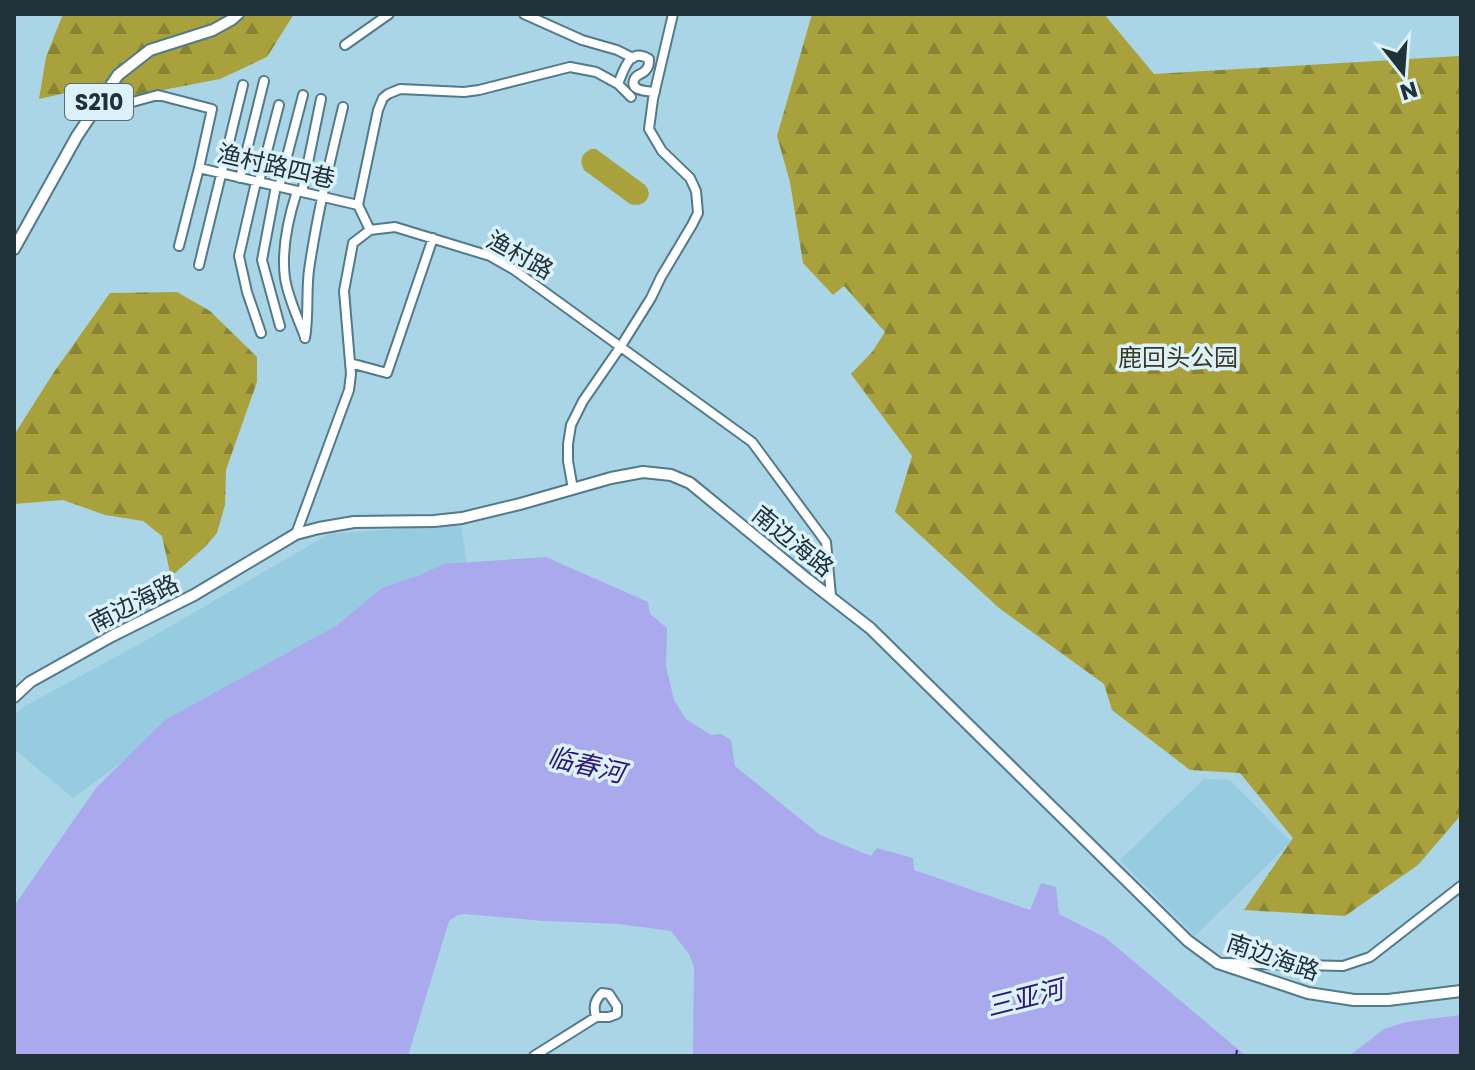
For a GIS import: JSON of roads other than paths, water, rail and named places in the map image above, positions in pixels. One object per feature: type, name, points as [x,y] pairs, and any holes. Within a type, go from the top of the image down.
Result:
[{"type":"main road","name":"S210","points":[[14,249],[92,113],[118,75],[150,50],[213,30],[238,14]]},
{"type":"main road","name":"南边海路","points":[[14,697],[30,682],[194,595],[296,534],[354,522],[462,518],[611,478],[643,472],[671,475],[690,483],[870,628],[1188,941],[1218,963],[1308,993],[1354,1000],[1388,1000],[1461,991]]},
{"type":"street","points":[[345,45],[389,14]]},
{"type":"street","points":[[524,14],[633,58]]},
{"type":"street","points":[[573,489],[568,461],[571,425],[583,401],[651,298],[698,213],[696,191],[690,178],[662,151],[649,129],[673,14]]},
{"type":"street","points":[[618,84],[625,64],[643,55],[650,61],[647,69],[636,76],[635,86],[655,92]]},
{"type":"street","points":[[358,205],[378,110],[388,94],[407,88],[464,92],[490,89],[570,67],[596,72],[618,84],[631,97]]},
{"type":"street","points":[[240,178],[264,81]]},
{"type":"street","points":[[199,265],[243,85]]},
{"type":"street","name":"渔村路四巷","points":[[92,113],[158,95],[212,109],[199,168],[358,205],[370,230]]},
{"type":"street","points":[[280,326],[262,260],[303,95]]},
{"type":"street","points":[[321,99],[299,192],[288,219],[284,260],[285,280],[305,338],[309,319],[308,275],[343,107]]},
{"type":"street","points":[[261,333],[239,256],[279,105]]},
{"type":"street","points":[[179,246],[199,168]]},
{"type":"street","name":"渔村路","points":[[370,230],[395,227],[490,256],[513,269],[752,442],[826,542],[831,596]]},
{"type":"street","points":[[296,534],[349,390],[351,374],[344,291],[353,243],[370,230]]},
{"type":"street","points":[[350,363],[387,373],[433,238]]},
{"type":"street","points":[[1218,963],[1343,966],[1370,957],[1461,886]]},
{"type":"street","points":[[534,1056],[596,1017]]},
{"type":"water","points":[[546,557],[648,602],[650,614],[667,628],[666,666],[674,700],[686,719],[711,735],[721,734],[731,740],[735,766],[820,835],[871,856],[877,848],[913,858],[914,870],[1030,910],[1041,883],[1056,887],[1059,914],[1106,938],[1246,1056],[693,1056],[694,967],[689,954],[671,931],[619,924],[465,914],[449,921],[408,1056],[14,1056],[14,906],[96,788],[165,720],[336,626],[382,588],[444,564]]},
{"type":"water","points":[[1461,1015],[1461,1056],[1349,1056],[1384,1029],[1406,1022]]},
{"type":"park label","name":"鹿回头公园","points":[[1178,357]]},
{"type":"water label","name":"临春河","points":[[586,765]]},
{"type":"water label","name":"三亚河","points":[[1025,998]]}]
